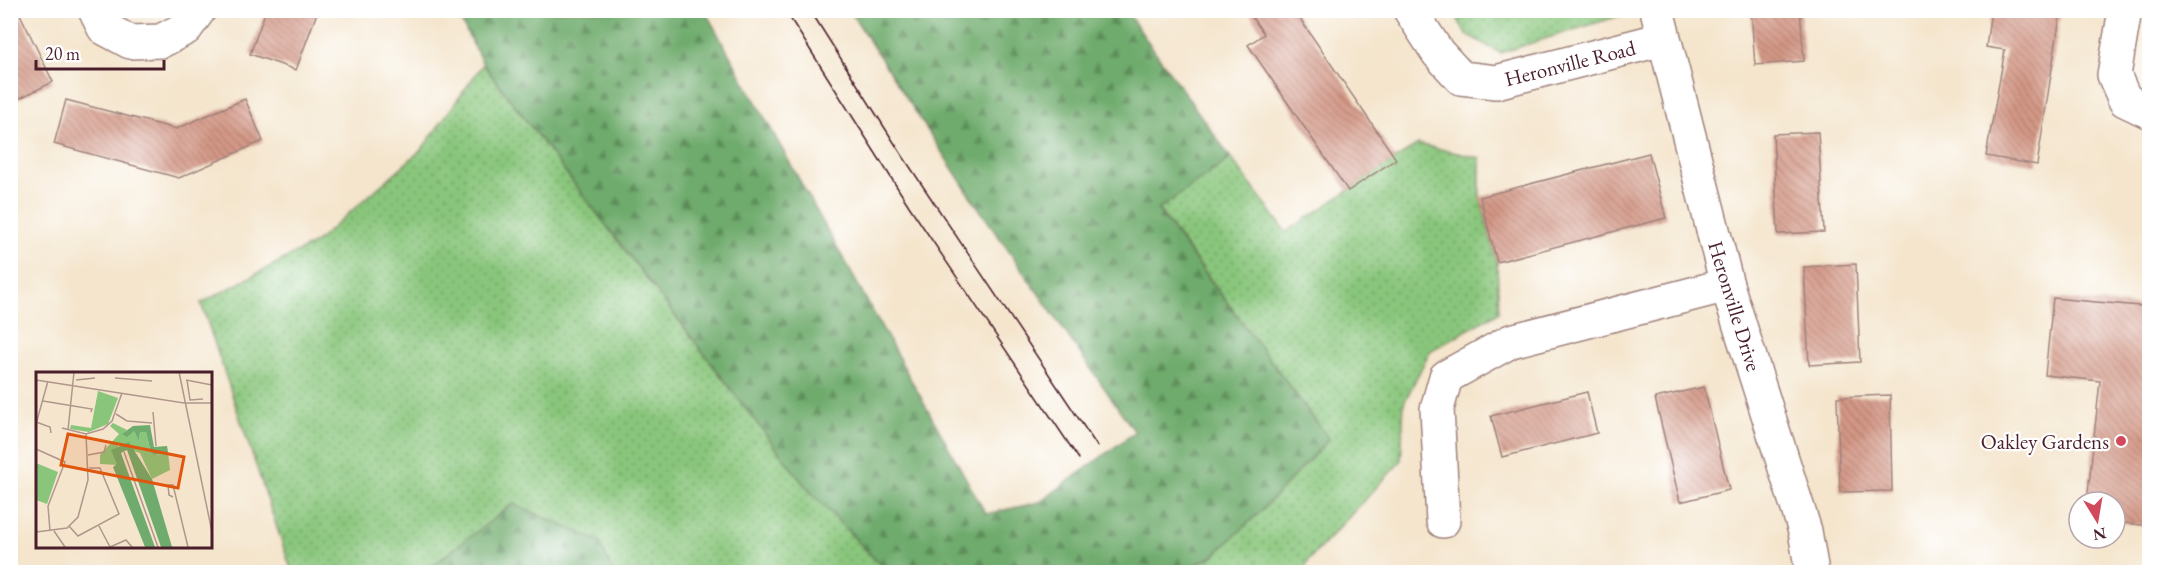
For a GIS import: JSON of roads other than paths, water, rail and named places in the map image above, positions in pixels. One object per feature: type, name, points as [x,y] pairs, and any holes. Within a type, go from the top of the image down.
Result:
[{"type":"street","points":[[95,10],[104,28],[130,42],[161,41],[186,28],[199,10]]},
{"type":"street","name":"Heronville Road","points":[[1410,10],[1438,53],[1461,78],[1496,82],[1660,25]]},
{"type":"street","points":[[2125,10],[2114,75],[2125,100],[2150,112]]},
{"type":"street","name":"Heronville Drive","points":[[1660,25],[1727,285],[1805,531],[1812,573]]},
{"type":"street","points":[[1443,521],[1437,409],[1446,377],[1511,341],[1727,285]]},
{"type":"tram line","points":[[785,10],[909,206],[1079,459]]},
{"type":"tram line","points":[[810,10],[902,155],[1097,446]]},
{"type":"place","name":"Oakley Gardens","points":[[2121,441]]}]
